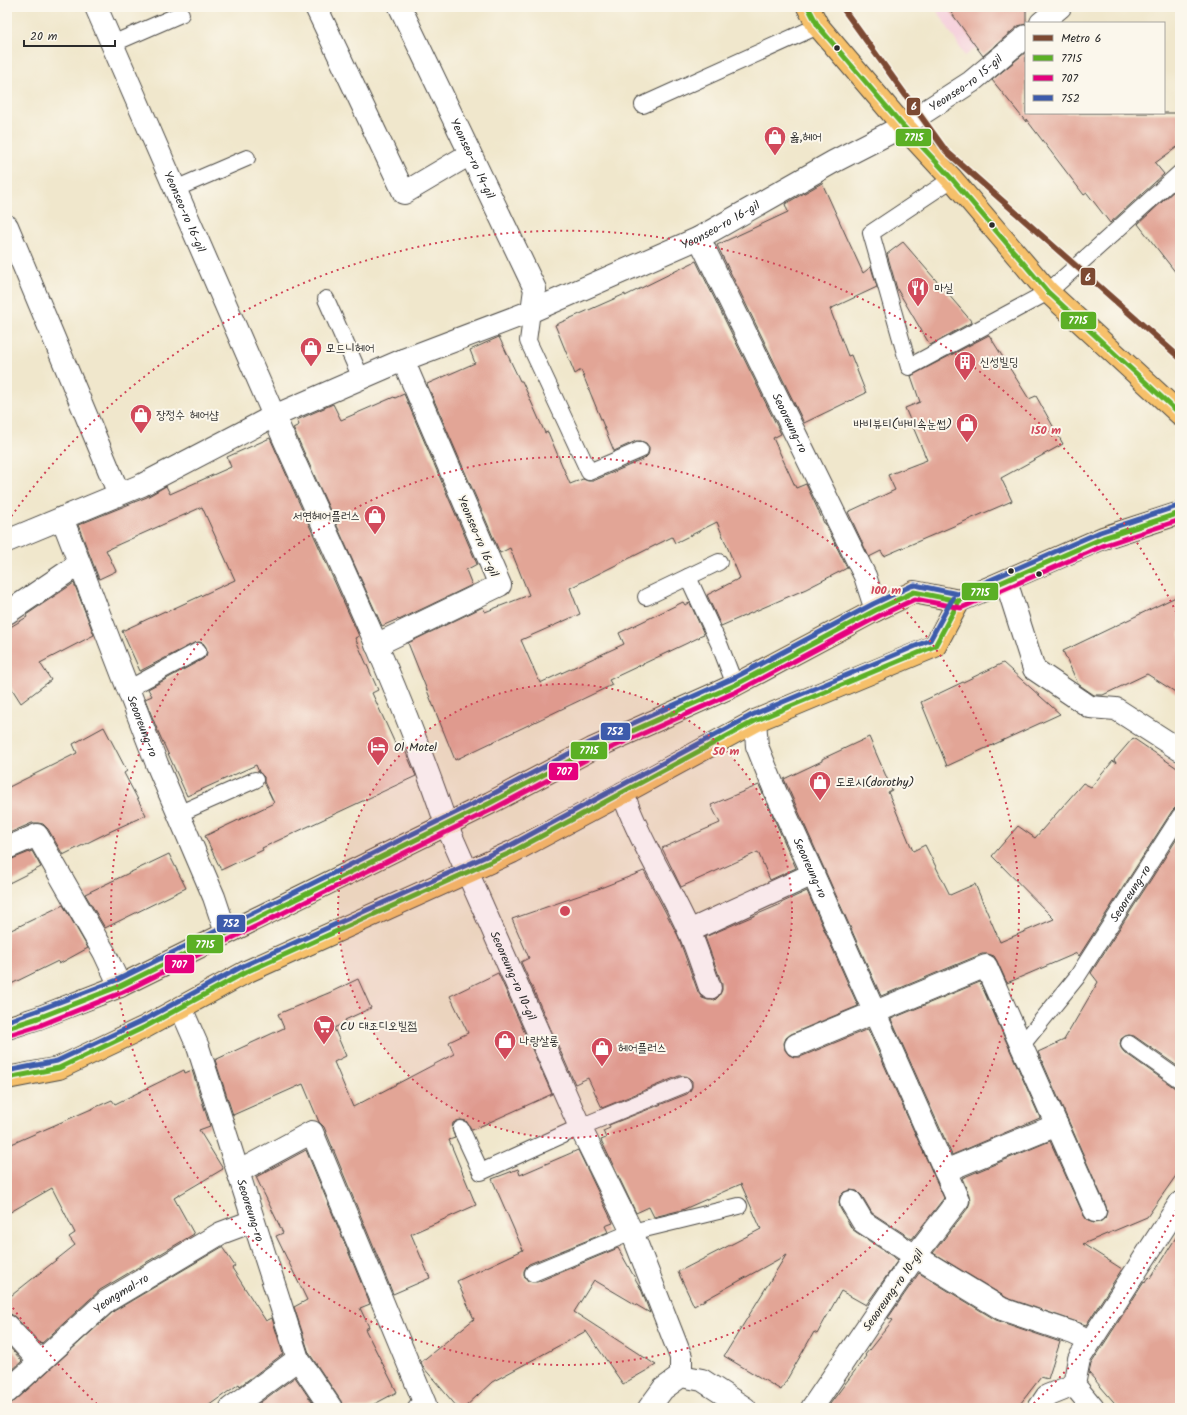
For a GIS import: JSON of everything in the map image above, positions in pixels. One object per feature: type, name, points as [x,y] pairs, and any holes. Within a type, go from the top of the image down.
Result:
[{"type":"main road","points":[[813,16],[903,126],[952,179],[1048,292],[1180,414]]},
{"type":"main road","points":[[7,1028],[38,1018],[120,986],[446,824],[592,749],[735,685],[876,610],[914,592],[959,601],[1103,538],[1180,513]]},
{"type":"main road","points":[[7,1078],[59,1068],[145,1027],[246,972],[512,852],[624,793],[755,721],[935,646],[959,601]]},
{"type":"street","name":"Yeonseo-ro 16-gil","points":[[96,7],[274,416],[376,645],[433,787],[446,824]]},
{"type":"street","points":[[316,7],[404,193],[470,154]]},
{"type":"street","name":"Yeonseo-ro 14-gil","points":[[400,7],[535,288],[532,312]]},
{"type":"street","points":[[1042,22],[1060,7]]},
{"type":"street","name":"Yeonseo-ro 15-gil","points":[[903,126],[971,82],[1025,37]]},
{"type":"street","name":"Yeonseo-ro 16-gil","points":[[7,541],[142,485],[274,416],[402,360],[532,312],[699,238],[833,162],[903,126]]},
{"type":"street","points":[[7,226],[119,494]]},
{"type":"street","name":"Seooreung-ro","points":[[699,238],[865,576],[876,610]]},
{"type":"street","name":"Yeonseo-ro 16-gil","points":[[376,645],[500,585],[402,360]]},
{"type":"street","name":"Seooreung-ro","points":[[62,518],[157,764],[214,897],[226,932]]},
{"type":"street","points":[[7,613],[79,564]]},
{"type":"street","points":[[1006,581],[1034,668],[1090,706],[1116,709],[1180,750]]},
{"type":"street","name":"Seooreung-ro","points":[[755,721],[758,746],[776,793],[814,874],[945,1171]]},
{"type":"street","points":[[624,793],[638,830],[689,931],[710,988]]},
{"type":"street","name":"Seooreung-ro 10-gil","points":[[446,824],[580,1127],[632,1232],[681,1357],[681,1376]]},
{"type":"street","points":[[7,848],[37,835],[104,952],[120,986]]},
{"type":"street","points":[[689,931],[814,874]]},
{"type":"street","points":[[796,1045],[986,966],[1095,1211]]},
{"type":"street","name":"Seooreung-ro","points":[[181,1008],[198,1047],[298,1359],[331,1408]]},
{"type":"street","points":[[945,1171],[1057,1125]]},
{"type":"street","points":[[238,1172],[312,1132],[425,1404],[419,1408]]},
{"type":"street","name":"Seooreung-ro 10-gil","points":[[812,1408],[915,1256],[958,1200],[945,1171]]},
{"type":"street","points":[[851,1202],[863,1222],[915,1256],[1002,1309],[1073,1333],[1090,1341]]},
{"type":"street","points":[[1074,1385],[1079,1359],[1180,1203]]},
{"type":"street","name":"Yeongmal-ro","points":[[7,1392],[107,1301],[221,1233],[253,1221]]},
{"type":"street","points":[[7,1326],[40,1362]]},
{"type":"street","points":[[231,1408],[298,1359]]},
{"type":"street","points":[[649,1408],[663,1389],[681,1376],[702,1380],[745,1408]]},
{"type":"street","points":[[1039,1408],[1047,1396],[1074,1385]]},
{"type":"street","points":[[1074,1385],[1093,1408]]},
{"type":"lane","points":[[112,44],[181,14]]},
{"type":"lane","points":[[642,105],[813,16]]},
{"type":"lane","points":[[175,189],[247,158]]},
{"type":"lane","points":[[952,179],[871,233],[909,367],[1048,292],[1180,173]]},
{"type":"lane","points":[[326,299],[361,378]]},
{"type":"lane","points":[[532,312],[528,341],[589,472],[640,450]]},
{"type":"lane","points":[[646,597],[719,562]]},
{"type":"lane","points":[[688,577],[720,646],[735,685]]},
{"type":"lane","points":[[128,689],[198,651]]},
{"type":"lane","points":[[178,814],[255,780]]},
{"type":"lane","name":"Seooreung-ro","points":[[1021,1046],[1077,977],[1180,816]]},
{"type":"lane","points":[[1129,1044],[1180,1080]]},
{"type":"lane","points":[[461,1129],[482,1172],[580,1127],[683,1085]]},
{"type":"lane","points":[[533,1273],[632,1232],[739,1206]]},
{"type":"shaded area","points":[[935,7],[1033,7],[965,56]]},
{"type":"building","points":[[947,7],[1026,7],[1025,24],[1018,26],[983,56]]},
{"type":"building","points":[[1025,53],[1025,114],[1180,113],[1180,145],[1155,163],[1164,174],[1110,223],[1087,193],[1084,195],[1026,119],[1026,122],[992,80]]},
{"type":"building","points":[[822,183],[863,273],[871,267],[877,287],[830,309],[848,356],[851,355],[866,393],[804,423],[717,245],[788,212],[785,204]]},
{"type":"building","points":[[1176,189],[1180,195],[1180,278],[1138,224]]},
{"type":"building","points":[[903,242],[972,322],[930,345],[897,289],[887,254]]},
{"type":"building","points":[[696,261],[781,434],[773,438],[796,488],[806,484],[847,568],[806,589],[721,626],[707,595],[740,578],[717,522],[675,543],[672,537],[570,588],[580,614],[521,640],[540,683],[624,644],[619,633],[683,602],[685,605],[690,603],[704,634],[609,680],[612,685],[455,760],[408,643],[483,607],[485,612],[529,595],[510,548],[500,553],[427,384],[475,363],[470,350],[499,337],[520,381],[522,381],[545,433],[548,432],[570,484],[583,479],[593,481],[644,459],[648,455],[649,447],[646,443],[641,441],[636,441],[614,451],[581,370],[575,374],[555,325],[625,294],[625,296]]},
{"type":"building","points":[[989,335],[1029,399],[1036,396],[1063,444],[1001,478],[1012,501],[884,556],[881,551],[869,557],[848,512],[895,490],[888,475],[927,460],[905,408],[920,402],[911,376]]},
{"type":"building","points":[[404,394],[477,564],[466,570],[472,585],[399,620],[398,619],[382,626],[293,428],[299,425],[297,420],[333,404],[341,420]]},
{"type":"building","points":[[270,438],[359,636],[355,638],[378,690],[372,693],[398,750],[404,748],[416,776],[262,848],[263,850],[221,870],[205,836],[274,803],[264,782],[264,777],[259,772],[256,765],[187,796],[145,699],[152,696],[148,689],[203,659],[207,652],[206,647],[203,643],[194,643],[140,671],[122,631],[235,580],[202,507],[106,550],[116,571],[99,579],[78,525],[147,497],[166,486],[170,494],[231,467],[227,457]]},
{"type":"building","points":[[74,583],[94,635],[40,663],[51,680],[21,703],[7,681],[7,629],[27,617],[26,615]]},
{"type":"building","points":[[1180,595],[1180,695],[1147,674],[1103,695],[1094,695],[1078,684],[1063,651]]},
{"type":"building","points":[[1003,663],[1060,714],[947,766],[921,702]]},
{"type":"building","points":[[104,727],[127,771],[124,773],[146,815],[63,855],[48,829],[43,824],[32,823],[7,834],[7,788],[77,753],[73,744]]},
{"type":"building","points":[[869,737],[892,790],[888,792],[913,851],[925,845],[950,895],[975,884],[1000,942],[1054,919],[992,856],[1018,826],[1035,838],[1083,783],[1091,787],[1113,761],[1116,763],[1114,760],[1133,738],[1180,770],[1180,807],[1175,808],[1172,811],[1079,956],[1077,953],[1007,983],[994,956],[982,954],[881,996],[784,779]]},
{"type":"building","points":[[759,785],[796,868],[770,880],[758,852],[681,887],[662,848],[720,823],[711,805]]},
{"type":"building","points":[[1180,834],[1180,1068],[1134,1036],[1125,1036],[1121,1039],[1120,1044],[1124,1052],[1175,1088],[1180,1089],[1180,1170],[1147,1217],[1083,1244],[1122,1269],[1086,1325],[1007,1298],[933,1253],[968,1208],[970,1202],[969,1195],[962,1178],[1050,1141],[1084,1216],[1088,1221],[1094,1223],[1100,1222],[1105,1218],[1107,1212],[1106,1206],[1038,1052],[1064,1040],[1098,982],[1091,973]]},
{"type":"building","points":[[32,851],[41,867],[7,884],[7,860]]},
{"type":"building","points":[[169,854],[186,888],[105,928],[85,894]]},
{"type":"building","points":[[644,871],[678,936],[698,992],[702,998],[708,1000],[715,1000],[719,996],[722,990],[722,984],[705,937],[807,891],[858,1006],[791,1034],[786,1038],[784,1043],[785,1050],[789,1055],[800,1057],[868,1029],[944,1198],[912,1239],[872,1213],[862,1196],[857,1191],[850,1190],[844,1192],[840,1196],[840,1208],[852,1229],[898,1260],[866,1305],[841,1291],[817,1334],[814,1332],[781,1390],[724,1356],[786,1255],[694,1306],[678,1272],[761,1229],[741,1184],[682,1210],[654,1217],[649,1207],[636,1213],[601,1140],[606,1138],[603,1131],[610,1128],[609,1125],[687,1094],[692,1087],[692,1081],[685,1076],[679,1076],[602,1108],[588,1078],[575,1084],[521,962],[529,958],[512,919]]},
{"type":"building","points":[[63,905],[88,948],[59,964],[58,961],[7,986],[7,932]]},
{"type":"building","points":[[498,973],[552,1094],[472,1130],[466,1121],[461,1120],[453,1123],[452,1129],[455,1138],[449,1140],[476,1205],[411,1234],[430,1278],[393,1294],[324,1127],[319,1122],[303,1084],[233,1115],[215,1060],[284,1028],[278,1014],[358,979],[371,1008],[345,1020],[346,1022],[334,1028],[346,1056],[334,1062],[353,1107],[454,1054],[449,1042],[468,1033],[450,996]]},
{"type":"building","points":[[980,982],[1040,1118],[952,1155],[891,1019]]},
{"type":"building","points":[[184,1070],[185,1073],[192,1070],[210,1126],[199,1130],[223,1169],[174,1198],[194,1234],[100,1290],[41,1344],[16,1318],[11,1314],[7,1314],[7,1299],[75,1245],[69,1237],[75,1233],[52,1188],[7,1214],[7,1146],[112,1100],[115,1104]]},
{"type":"building","points":[[306,1150],[370,1304],[360,1308],[369,1327],[365,1329],[397,1392],[367,1408],[343,1408],[341,1401],[309,1353],[294,1307],[307,1300],[276,1236],[283,1233],[256,1177]]},
{"type":"building","points":[[578,1150],[613,1223],[605,1226],[608,1232],[529,1264],[524,1271],[524,1276],[528,1281],[537,1282],[618,1248],[641,1289],[650,1313],[594,1280],[574,1312],[656,1365],[623,1384],[586,1331],[492,1382],[464,1408],[458,1408],[423,1367],[421,1362],[474,1319],[457,1281],[523,1250],[492,1179],[518,1169],[520,1175]]},
{"type":"building","points":[[1180,1231],[1180,1408],[1119,1408],[1089,1373],[1091,1364],[1144,1282],[1145,1283],[1148,1277],[1150,1279]]},
{"type":"building","points":[[222,1247],[235,1266],[232,1268],[266,1321],[272,1318],[283,1354],[240,1386],[239,1384],[205,1408],[7,1408],[7,1404],[15,1401],[114,1311]]},
{"type":"building","points":[[919,1273],[996,1320],[1060,1342],[1048,1379],[1041,1377],[1017,1408],[827,1408],[866,1356],[865,1355],[893,1320],[888,1318]]},
{"type":"building","points":[[7,1344],[22,1361],[7,1375]]},
{"type":"building","points":[[295,1377],[316,1408],[254,1408],[254,1407]]},
{"type":"metro line","name":"6","points":[[842,7],[946,151],[1180,358]]},
{"type":"transit line","name":"7715","points":[[808,7],[818,26],[903,126],[952,179],[1048,292],[1180,414]]},
{"type":"transit line","name":"752","points":[[7,1021],[117,980],[487,797],[589,743],[732,679],[873,604],[911,586],[915,585],[958,594],[1100,532],[1178,506]]},
{"type":"transit line","name":"7715","points":[[7,1028],[38,1018],[120,986],[490,803],[592,749],[735,685],[876,610],[914,592],[959,601],[1103,538],[1180,513]]},
{"type":"transit line","name":"707","points":[[9,1035],[41,1025],[123,992],[493,809],[595,755],[738,691],[879,616],[915,599],[961,608],[1105,545],[1180,520]]},
{"type":"transit line","name":"752","points":[[7,1071],[57,1061],[142,1021],[243,966],[509,846],[752,715],[930,640],[953,598]]},
{"type":"transit line","name":"7715","points":[[7,1078],[59,1068],[145,1027],[246,972],[512,852],[755,721],[935,646],[959,601]]},
{"type":"place","name":"옳,헤어","points":[[775,156]]},
{"type":"place","name":"마실","points":[[918,308]]},
{"type":"place","name":"모드니헤어","points":[[311,368]]},
{"type":"place","name":"신성빌딩","points":[[965,382]]},
{"type":"place","name":"장정수 헤어샵","points":[[141,434]]},
{"type":"place","name":"바비뷰티(바비속눈썹)","points":[[967,444]]},
{"type":"place","name":"서연헤어플러스","points":[[375,536]]},
{"type":"place","name":"Ol Motel","points":[[378,766]]},
{"type":"place","name":"도로시(dorothy)","points":[[820,802]]},
{"type":"place","name":"CU 대조디오빌점","points":[[324,1046]]},
{"type":"place","name":"나랑살롱","points":[[505,1060]]},
{"type":"place","name":"헤어플러스","points":[[602,1068]]}]
